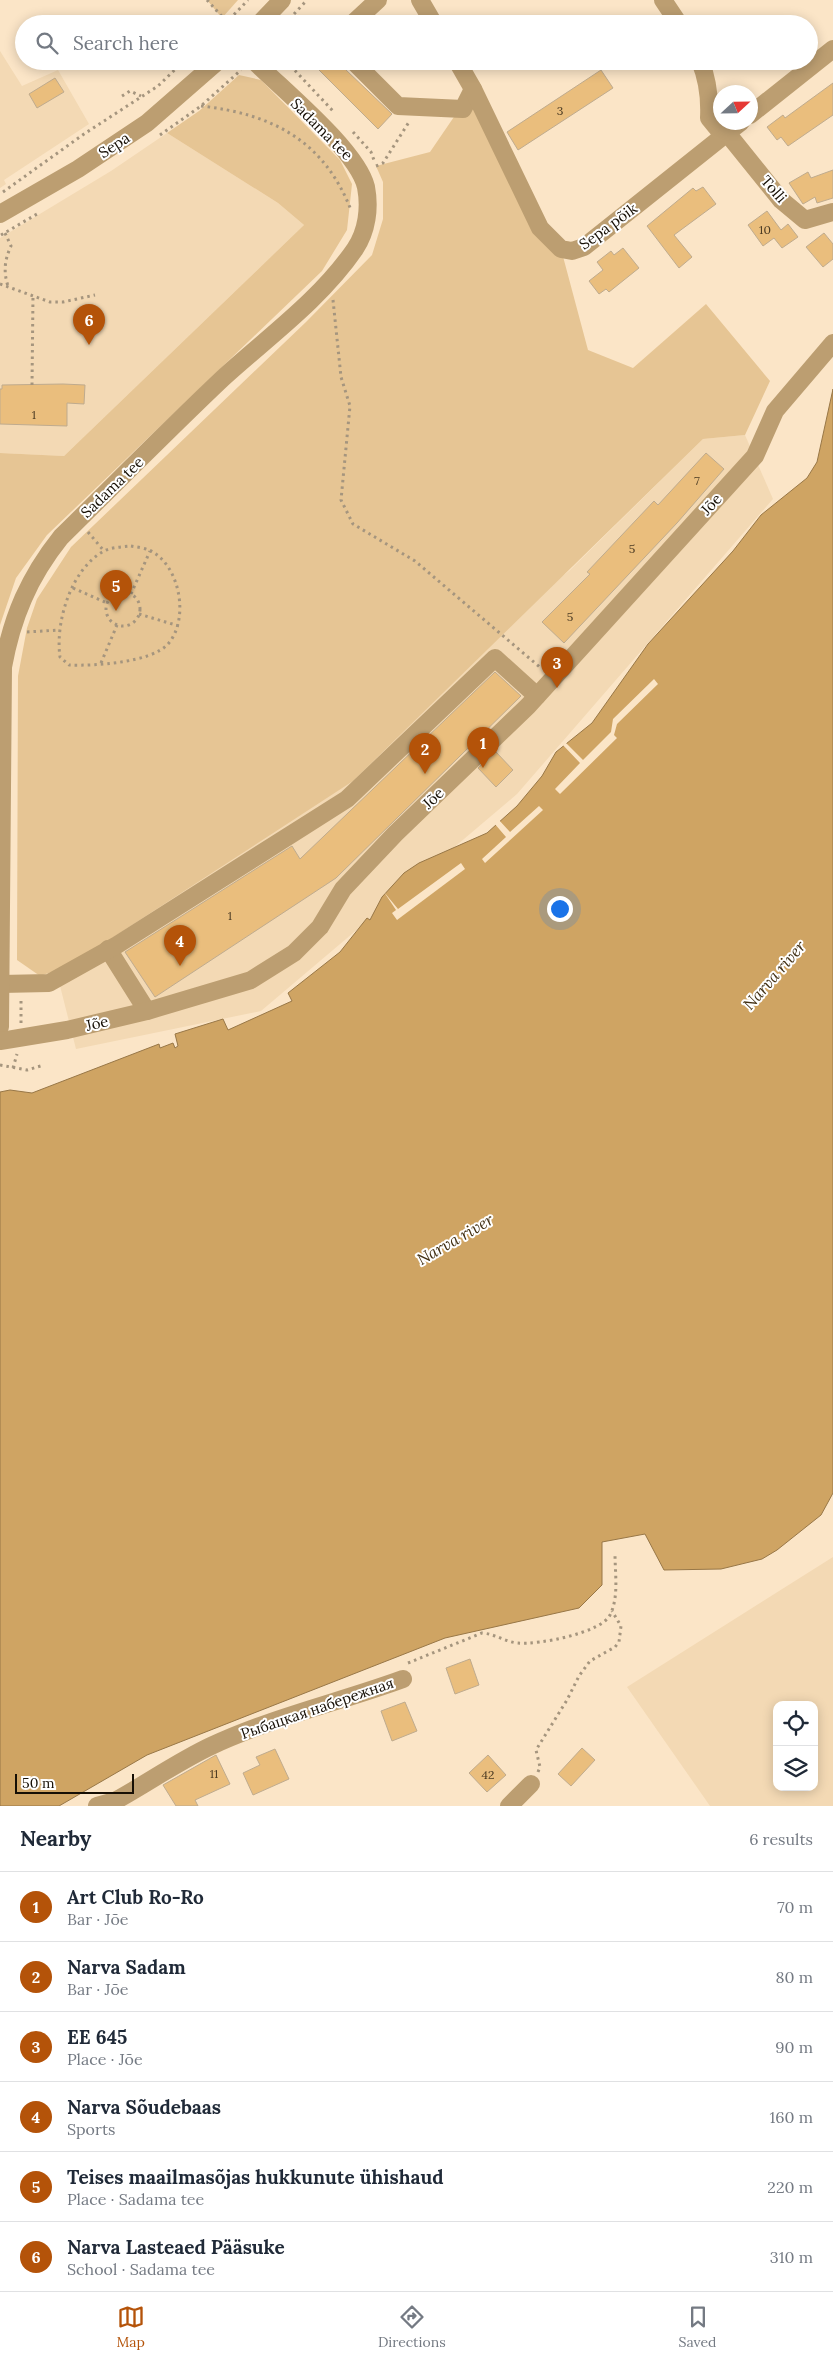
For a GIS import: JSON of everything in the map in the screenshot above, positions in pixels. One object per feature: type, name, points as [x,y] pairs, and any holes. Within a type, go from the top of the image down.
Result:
[{"type":"street","points":[[268,15],[282,0]]},
{"type":"street","points":[[362,15],[378,0]]},
{"type":"street","points":[[420,0],[429,15]]},
{"type":"street","points":[[663,0],[673,15]]},
{"type":"street","points":[[818,61],[833,49]]},
{"type":"street","name":"Sepa","points":[[0,214],[78,168],[147,123],[208,70]]},
{"type":"street","name":"Sadama tee","points":[[0,1027],[3,667],[12,623],[29,583],[60,537],[223,378],[297,313],[339,270],[356,248],[366,223],[368,205],[366,188],[354,161],[255,70]]},
{"type":"street","points":[[362,70],[398,106],[463,108],[474,90]]},
{"type":"street","name":"Sepa põik","points":[[462,70],[474,90],[540,228],[561,249],[572,251],[584,247],[731,130]]},
{"type":"street","name":"Tolli","points":[[704,70],[709,92],[709,118],[713,122]]},
{"type":"street","points":[[758,109],[807,70]]},
{"type":"street","name":"Tolli","points":[[735,130],[781,200],[805,220],[833,212]]},
{"type":"street","name":"Jõe","points":[[0,1041],[21,1039],[148,1011],[251,980],[294,953],[320,927],[349,882],[532,701],[755,456],[775,411],[833,343]]},
{"type":"street","points":[[1,984],[49,983],[108,950],[347,799],[495,658],[532,701]]},
{"type":"street","points":[[108,950],[148,1011]]},
{"type":"street","name":"Рыбацкая набережная","points":[[97,1806],[115,1801],[210,1746],[285,1716],[354,1697],[398,1681]]},
{"type":"street","points":[[509,1806],[531,1784]]},
{"type":"path","points":[[207,0],[219,15]]},
{"type":"path","points":[[234,15],[248,0]]},
{"type":"path","points":[[0,194],[158,86],[175,70]]},
{"type":"path","points":[[242,70],[201,106],[220,108],[263,121],[292,134],[314,150],[330,169],[343,189],[352,213]]},
{"type":"path","points":[[122,96],[130,91],[142,96]]},
{"type":"path","points":[[5,233],[11,246],[6,256],[5,267],[8,286]]},
{"type":"path","points":[[0,284],[50,302],[63,302],[95,295]]},
{"type":"path","points":[[326,301],[333,294],[341,376],[350,406],[341,500],[353,524],[415,562],[553,678]]},
{"type":"path","points":[[32,385],[33,295]]},
{"type":"path","points":[[82,536],[94,524]]},
{"type":"path","points":[[87,531],[104,551]]},
{"type":"path","points":[[131,546],[150,551],[165,564],[176,585],[182,606],[178,626],[168,644],[151,654],[100,664],[69,665],[60,657],[59,630],[62,612],[81,572],[104,551],[131,546]]},
{"type":"path","points":[[131,594],[150,551]]},
{"type":"path","points":[[73,588],[107,603]]},
{"type":"path","points":[[125,592],[131,594],[138,602],[139,614],[128,625],[117,625],[106,614],[107,603],[114,594],[125,592]]},
{"type":"path","points":[[139,614],[178,626]]},
{"type":"path","points":[[100,664],[117,625]]},
{"type":"path","points":[[18,633],[59,630]]},
{"type":"path","points":[[13,1068],[21,1039],[21,984]]},
{"type":"path","points":[[0,1066],[27,1070],[44,1065]]},
{"type":"path","points":[[398,1681],[399,1667],[482,1633],[493,1634],[507,1642],[534,1643],[601,1625],[612,1611],[615,1601],[615,1554]]},
{"type":"path","points":[[531,1784],[540,1767],[536,1750],[567,1700],[579,1676],[590,1661],[615,1647],[619,1642],[621,1626],[612,1611]]},
{"type":"shaded area","points":[[207,0],[238,0],[225,15],[220,15]]},
{"type":"shaded area","points":[[0,51],[22,86],[58,70],[89,124],[4,180],[6,184],[0,188]]},
{"type":"shaded area","points":[[239,75],[261,80],[340,160],[352,184],[347,230],[322,271],[47,535],[16,578],[0,625],[0,453],[64,456],[304,225],[278,203],[167,133],[199,111]]},
{"type":"shaded area","points":[[473,89],[561,249],[588,350],[633,368],[706,304],[770,381],[745,435],[703,439],[353,781],[69,966],[40,976],[17,960],[18,676],[27,628],[37,599],[71,547],[306,322],[372,255],[383,219],[383,182],[376,166],[430,152]]},
{"type":"shaded area","points":[[167,133],[278,203],[304,225],[64,456],[0,453],[0,238],[111,171]]},
{"type":"shaded area","points":[[745,435],[773,499],[517,794],[261,1011],[76,1049],[56,970],[569,571],[703,439]]},
{"type":"shaded area","points":[[833,1557],[833,1806],[710,1806],[627,1687]]},
{"type":"water","name":"Narva river","points":[[833,389],[833,1493],[821,1515],[777,1550],[762,1559],[721,1569],[664,1570],[645,1534],[602,1542],[602,1585],[579,1608],[445,1638],[147,1755],[59,1806],[0,1806],[0,1092],[10,1090],[32,1093],[159,1044],[160,1048],[173,1043],[175,1048],[178,1046],[175,1034],[223,1019],[228,1030],[292,1001],[288,993],[340,952],[367,918],[370,920],[382,897],[404,873],[419,863],[487,833],[517,806],[542,776],[556,752],[592,723],[648,644],[733,551],[761,515],[807,478],[817,462]]},
{"type":"pier","points":[[654,679],[658,684],[617,724],[614,735],[617,738],[560,794],[555,789],[580,763],[561,743],[564,741],[583,760],[611,732],[613,719]]},
{"type":"pier","points":[[539,806],[543,810],[485,863],[482,859],[506,837],[494,823],[498,819],[510,832]]},
{"type":"pier","points":[[461,863],[465,869],[397,920],[392,913],[396,910],[384,892],[398,909]]},
{"type":"building","points":[[319,70],[346,70],[392,114],[378,129]]},
{"type":"building","points":[[601,70],[613,88],[518,150],[507,132]]},
{"type":"building","points":[[55,78],[64,92],[37,108],[29,94]]},
{"type":"building","points":[[833,83],[833,115],[788,146],[781,137],[777,140],[767,127],[783,115],[785,118]]},
{"type":"building","points":[[833,170],[833,198],[817,203],[815,197],[803,204],[789,183],[808,172],[811,178]]},
{"type":"building","points":[[703,187],[716,204],[674,235],[692,257],[679,268],[647,226],[693,188],[696,191]]},
{"type":"building","points":[[767,211],[781,230],[788,224],[798,237],[782,248],[774,238],[763,246],[748,225]]},
{"type":"building","points":[[824,233],[833,244],[833,259],[823,267],[806,247]]},
{"type":"building","points":[[623,248],[639,268],[609,292],[606,289],[599,294],[589,281],[603,270],[597,262],[611,251],[614,255]]},
{"type":"building","points":[[2,385],[85,385],[84,404],[67,403],[67,426],[0,424],[0,389],[2,389]]},
{"type":"building","points":[[706,453],[724,469],[677,523],[564,643],[542,622],[590,574],[587,572],[654,501],[658,505]]},
{"type":"building","points":[[495,672],[521,696],[336,878],[155,997],[125,952],[292,846],[300,859]]},
{"type":"building","points":[[496,752],[513,770],[496,787],[478,768]]},
{"type":"building","points":[[470,1659],[479,1685],[455,1694],[446,1668]]},
{"type":"building","points":[[405,1702],[417,1731],[392,1741],[381,1711]]},
{"type":"building","points":[[582,1748],[595,1760],[571,1786],[558,1774]]},
{"type":"building","points":[[275,1749],[289,1779],[253,1795],[243,1773],[260,1765],[256,1757]]},
{"type":"building","points":[[216,1755],[230,1784],[195,1800],[198,1806],[176,1806],[163,1785]]},
{"type":"building","points":[[488,1755],[506,1775],[487,1792],[469,1773]]},
{"type":"place","name":"Narva Lasteaed Pääsuke","points":[[89,345]]},
{"type":"place","name":"Teises maailmasõjas hukkunute ühishaud","points":[[116,611]]},
{"type":"place","name":"EE 645","points":[[557,688]]},
{"type":"place","name":"Art Club Ro-Ro","points":[[483,768]]},
{"type":"place","name":"Narva Sadam","points":[[425,774]]},
{"type":"place","name":"Narva Sõudebaas","points":[[180,966]]}]
